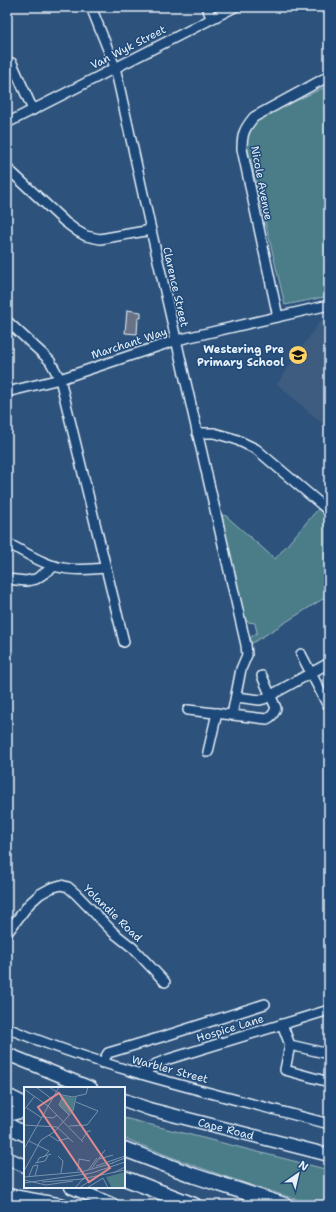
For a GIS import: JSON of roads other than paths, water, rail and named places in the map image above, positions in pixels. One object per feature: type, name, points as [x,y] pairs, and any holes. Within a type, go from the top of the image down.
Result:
[{"type":"highway","points":[[7,1096],[24,1104]]},
{"type":"highway","points":[[7,1125],[24,1134]]},
{"type":"highway","points":[[125,1149],[195,1176],[284,1205]]},
{"type":"highway","points":[[125,1178],[194,1205]]},
{"type":"main road","points":[[7,1054],[89,1087]]},
{"type":"main road","name":"Cape Road","points":[[125,1100],[149,1109],[329,1155]]},
{"type":"main road","points":[[125,1104],[149,1109]]},
{"type":"main road","points":[[7,1115],[24,1111]]},
{"type":"main road","points":[[7,1158],[24,1166]]},
{"type":"main road","points":[[72,1188],[113,1205]]},
{"type":"main road","points":[[7,1196],[63,1205]]},
{"type":"street","name":"Clarence Street","points":[[91,7],[115,67],[246,645],[247,655],[241,669],[236,697]]},
{"type":"street","points":[[207,7],[211,18]]},
{"type":"street","name":"Van Wyk Street","points":[[7,123],[235,7]]},
{"type":"street","points":[[327,7],[329,11]]},
{"type":"street","points":[[12,63],[33,110]]},
{"type":"street","name":"Nicole Avenue","points":[[278,317],[242,149],[242,135],[247,125],[254,117],[329,76]]},
{"type":"street","points":[[7,168],[65,222],[86,236],[100,239],[151,230]]},
{"type":"street","name":"Marchant Way","points":[[7,392],[60,379],[177,340],[329,305]]},
{"type":"street","points":[[7,322],[50,361],[60,379],[124,642]]},
{"type":"street","points":[[197,433],[214,433],[235,439],[256,449],[329,512]]},
{"type":"street","points":[[7,543],[55,566],[82,569],[106,568]]},
{"type":"street","points":[[7,579],[36,579],[55,566]]},
{"type":"street","points":[[301,654],[328,704]]},
{"type":"street","points":[[232,715],[236,697],[260,700],[270,696],[329,663]]},
{"type":"street","points":[[188,710],[267,719],[271,717],[276,708],[262,676]]},
{"type":"street","points":[[208,752],[217,713]]},
{"type":"street","name":"Yolandie Road","points":[[7,933],[29,904],[40,894],[61,885],[68,887],[114,933],[133,948],[164,982]]},
{"type":"street","points":[[102,1063],[108,1053],[265,1004]]},
{"type":"street","name":"Hospice Lane","points":[[141,1074],[156,1064],[168,1059],[329,1010]]},
{"type":"street","points":[[282,1024],[290,1044],[285,1070],[329,1082]]},
{"type":"street","name":"Warbler Street","points":[[7,1028],[48,1045],[102,1063],[329,1124]]},
{"type":"street","points":[[290,1044],[329,1054]]},
{"type":"place","name":"Westering Pre Primary School","points":[[298,355]]}]
